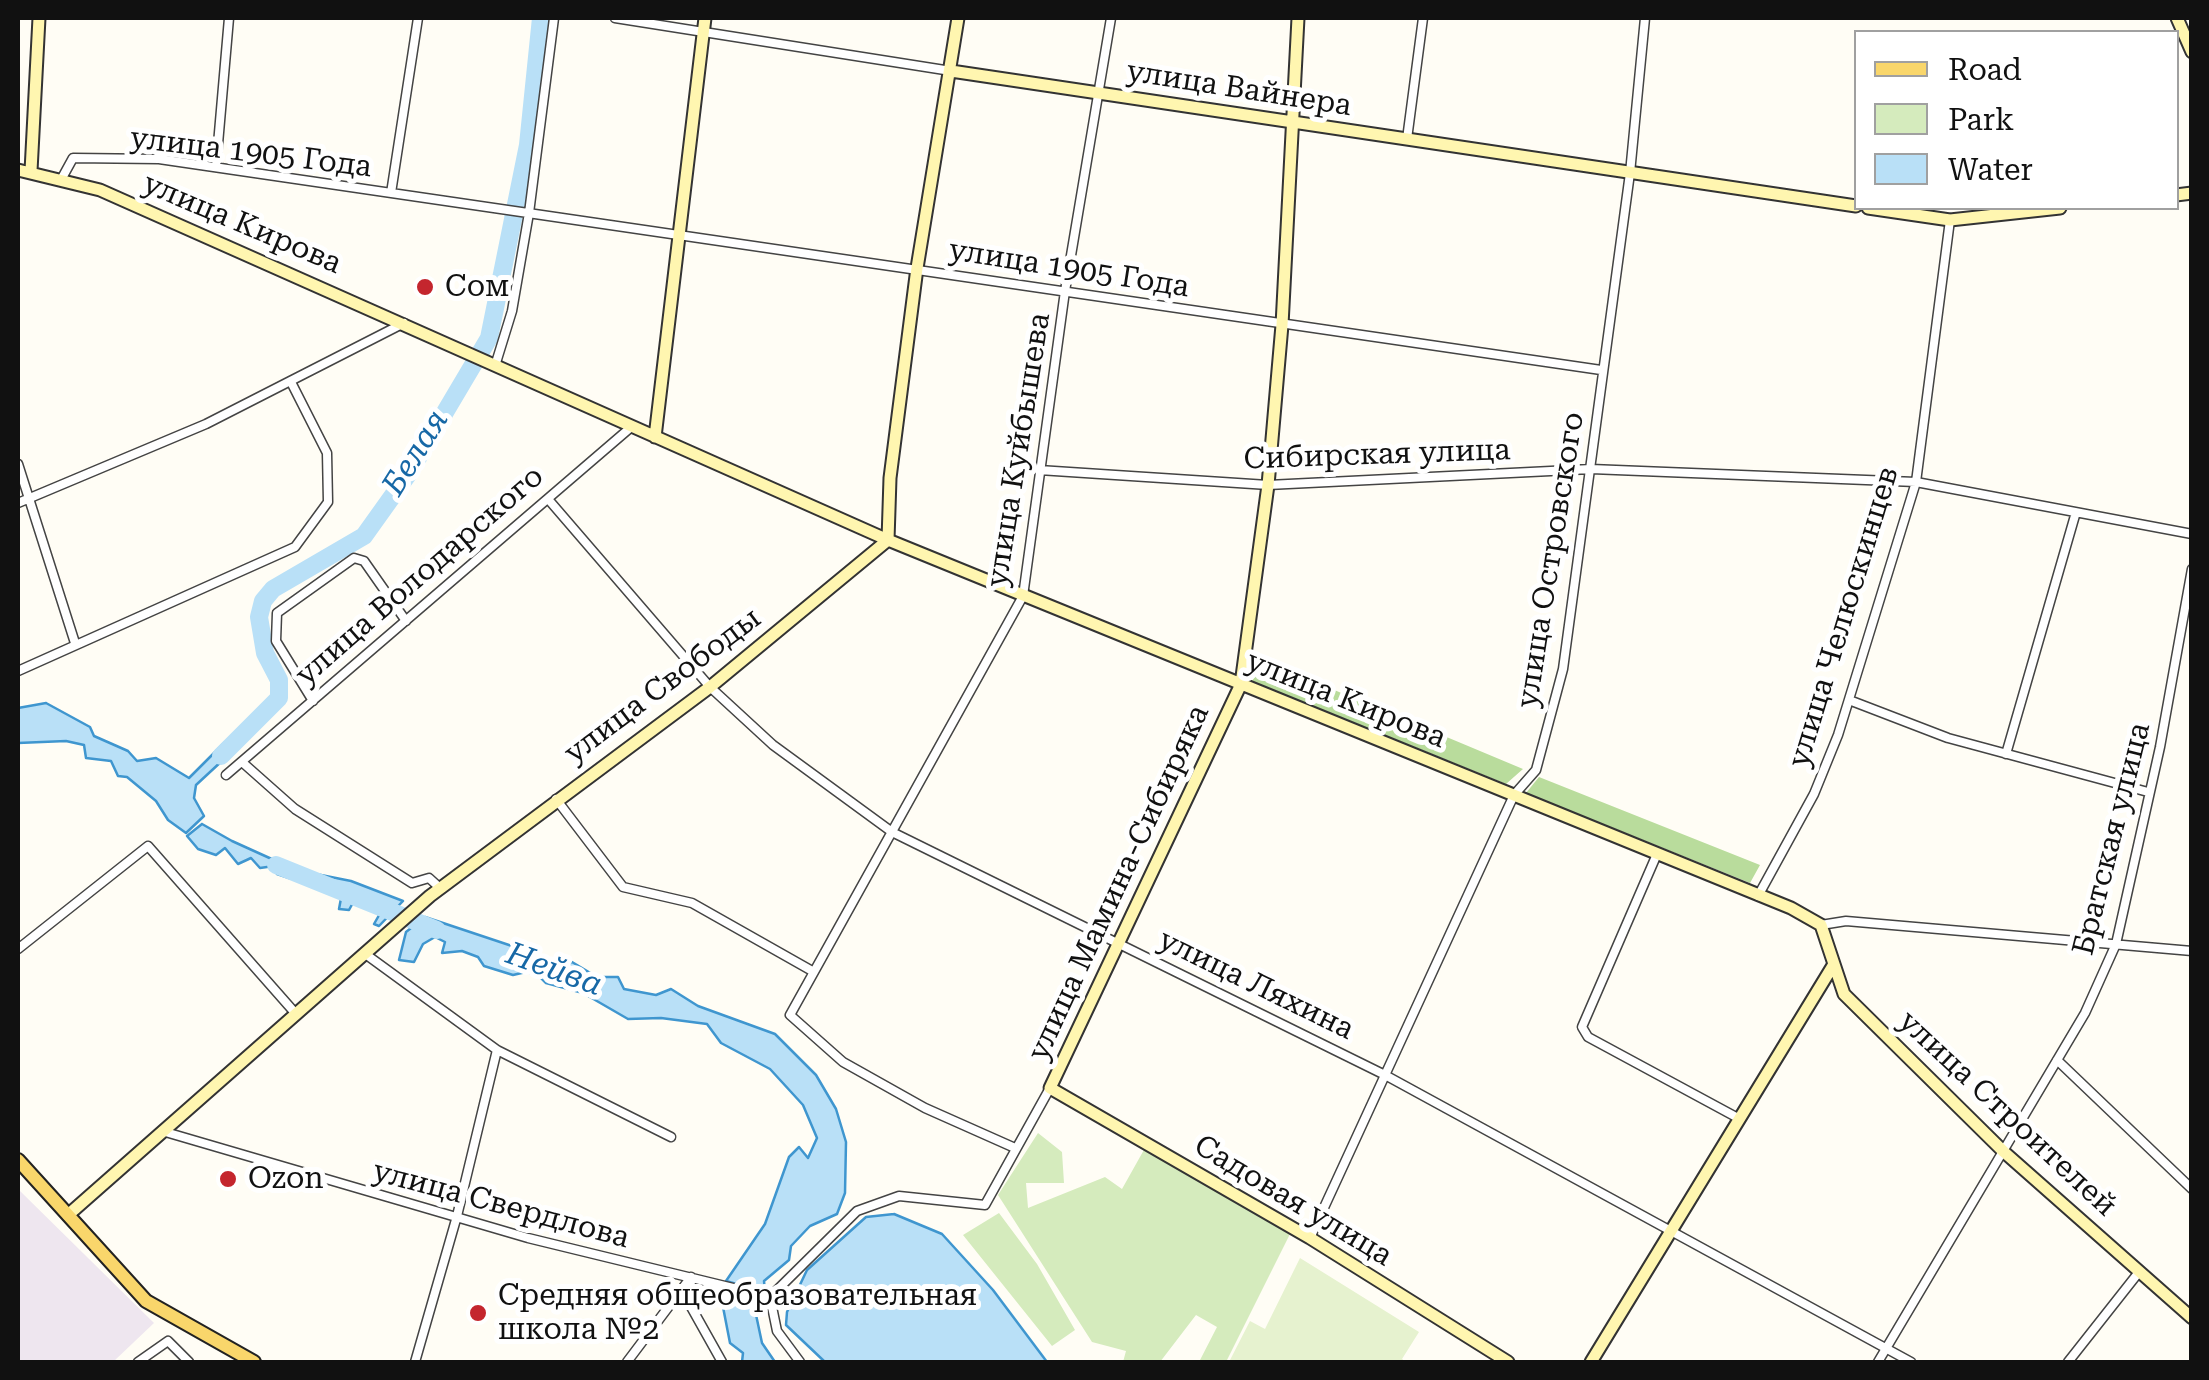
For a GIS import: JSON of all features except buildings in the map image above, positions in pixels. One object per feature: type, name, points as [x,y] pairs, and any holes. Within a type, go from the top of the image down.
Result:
[{"type":"main road","points":[[24,171],[39,18]]},
{"type":"main road","points":[[888,540],[890,478],[917,268],[958,18]]},
{"type":"main road","name":"улица Мамина-Сибиряка","points":[[1050,1088],[1241,684],[1268,485],[1282,325],[1298,18]]},
{"type":"main road","points":[[2177,18],[2192,52]]},
{"type":"main road","points":[[655,437],[682,236],[704,24]]},
{"type":"main road","name":"улица Вайнера","points":[[951,71],[1854,206]]},
{"type":"main road","name":"улица Кирова","points":[[24,171],[62,178],[442,338],[630,428],[888,540],[1822,925]]},
{"type":"main road","points":[[1882,210],[1950,220],[2042,210]]},
{"type":"main road","name":"улица Свободы","points":[[68,1215],[435,892],[710,687],[888,540]]},
{"type":"main road","name":"улица Строителей","points":[[1822,925],[1844,994],[2004,1152],[2192,1318]]},
{"type":"main road","points":[[1592,1362],[1611,1324],[1672,1233],[1834,964]]},
{"type":"main road","name":"Садовая улица","points":[[1050,1088],[1310,1238],[1508,1362]]},
{"type":"main road","points":[[18,1160],[146,1301],[255,1362]]},
{"type":"street","points":[[216,167],[229,18]]},
{"type":"street","points":[[392,193],[418,18]]},
{"type":"street","points":[[495,366],[512,310],[529,213],[554,18]]},
{"type":"street","name":"улица Вайнера","points":[[615,18],[704,24],[951,71]]},
{"type":"street","name":"улица Куйбышева","points":[[1015,1148],[925,1108],[843,1062],[790,1015],[1023,596],[1110,18]]},
{"type":"street","points":[[1406,139],[1423,18]]},
{"type":"street","name":"улица Островского","points":[[1310,1238],[1514,795],[1536,770],[1563,668],[1630,173],[1646,18]]},
{"type":"street","name":"улица 1905 Года","points":[[62,178],[72,158],[159,159],[1601,370]]},
{"type":"street","name":"улица Челюскинцев","points":[[1758,896],[1814,794],[1848,700],[1916,482],[1950,220]]},
{"type":"street","points":[[18,503],[206,424],[404,322]]},
{"type":"street","points":[[18,671],[295,547],[328,502],[327,453],[291,382]]},
{"type":"street","name":"улица Володарского","points":[[226,775],[630,428]]},
{"type":"street","points":[[18,464],[75,643]]},
{"type":"street","name":"Сибирская улица","points":[[1039,470],[1268,485],[1591,469],[1916,482],[2192,534]]},
{"type":"street","name":"улица Ляхина","points":[[548,499],[710,687],[773,746],[892,832],[1385,1074],[1911,1362]]},
{"type":"street","points":[[2006,754],[2076,512]]},
{"type":"street","points":[[313,701],[276,641],[277,613],[354,558],[364,561],[406,621]]},
{"type":"street","name":"Братская улица","points":[[1878,1362],[2085,1013],[2116,944],[2192,569]]},
{"type":"street","points":[[1848,700],[1948,738],[2148,792]]},
{"type":"street","points":[[242,762],[296,809],[412,883],[429,878],[435,892]]},
{"type":"street","points":[[556,799],[623,886],[692,903],[814,972]]},
{"type":"street","points":[[18,949],[148,846],[296,1014]]},
{"type":"street","points":[[1657,854],[1582,1027],[1588,1037],[1738,1118]]},
{"type":"street","name":"улица Кирова","points":[[1822,925],[1846,922],[2192,951]]},
{"type":"street","points":[[364,953],[497,1050],[672,1137]]},
{"type":"street","points":[[415,1362],[457,1216],[497,1050]]},
{"type":"street","points":[[2057,1060],[2192,1189]]},
{"type":"street","name":"улица Мамина-Сибиряка","points":[[770,1296],[857,1211],[899,1196],[984,1205],[1050,1088]]},
{"type":"street","name":"улица Свердлова","points":[[161,1131],[457,1216],[770,1296]]},
{"type":"street","points":[[2068,1362],[2139,1272]]},
{"type":"street","points":[[628,1362],[690,1277]]},
{"type":"street","points":[[690,1277],[690,1305],[722,1362]]},
{"type":"street","points":[[770,1296],[777,1331],[800,1362]]},
{"type":"street","points":[[138,1362],[168,1341],[189,1362]]},
{"type":"shaded area","points":[[18,1189],[154,1323],[113,1362],[18,1362]]},
{"type":"green space","points":[[1265,661],[1523,769],[1506,784],[1252,681]]},
{"type":"green space","points":[[1539,777],[1760,865],[1750,883],[1526,793]]},
{"type":"green space","points":[[1038,1133],[1062,1152],[1064,1183],[1026,1183],[1028,1208],[1105,1177],[1122,1189],[1145,1148],[1290,1234],[1226,1362],[1199,1362],[1217,1327],[1196,1315],[1160,1362],[1123,1362],[1126,1351],[1092,1342],[998,1195]]},
{"type":"green space","points":[[999,1213],[1037,1264],[1075,1330],[1052,1346],[963,1235]]},
{"type":"green space","points":[[1300,1258],[1419,1332],[1402,1359],[1406,1362],[1229,1362],[1250,1321],[1265,1329]]},
{"type":"water","points":[[46,703],[90,727],[94,736],[128,751],[137,761],[156,758],[189,778],[225,742],[238,739],[237,747],[196,785],[194,798],[204,816],[186,833],[168,820],[156,801],[127,777],[118,776],[111,761],[86,758],[84,745],[66,741],[18,743],[18,708]]},
{"type":"water","points":[[202,824],[296,870],[289,878],[277,874],[274,866],[260,868],[251,858],[238,864],[225,848],[216,855],[198,849],[187,836]]},
{"type":"water","points":[[316,874],[351,881],[403,901],[379,926],[374,924],[382,910],[355,899],[349,910],[339,909],[342,893],[323,889],[311,878]]},
{"type":"water","points":[[425,917],[566,964],[572,962],[597,977],[618,977],[624,989],[656,995],[671,989],[698,1006],[775,1034],[816,1075],[836,1109],[846,1142],[845,1193],[837,1214],[810,1226],[791,1246],[789,1260],[764,1281],[765,1292],[726,1281],[765,1224],[789,1157],[799,1147],[808,1158],[817,1138],[803,1105],[770,1069],[721,1043],[707,1024],[661,1018],[628,1019],[583,993],[546,983],[538,975],[513,975],[484,966],[478,957],[462,951],[442,953],[445,942],[435,937],[423,944],[414,962],[399,960],[406,932]]},
{"type":"water","points":[[894,1214],[942,1234],[993,1290],[1047,1362],[825,1362],[786,1325],[787,1312],[807,1270],[866,1217]]},
{"type":"water","points":[[724,1288],[759,1298],[755,1310],[762,1343],[775,1362],[742,1362],[743,1353],[730,1343],[723,1307]]},
{"type":"waterway","name":"Белая","points":[[221,756],[279,698],[279,680],[265,653],[259,617],[263,601],[273,589],[364,536],[409,473],[489,338],[528,145],[541,18]]},
{"type":"waterway","name":"Нейва","points":[[276,865],[437,930]]},
{"type":"place","name":"Сом","points":[[425,287]]},
{"type":"place","name":"Ozon","points":[[228,1179]]},
{"type":"place","name":"Средняя общеобразовательная школа №2","points":[[478,1313]]}]
